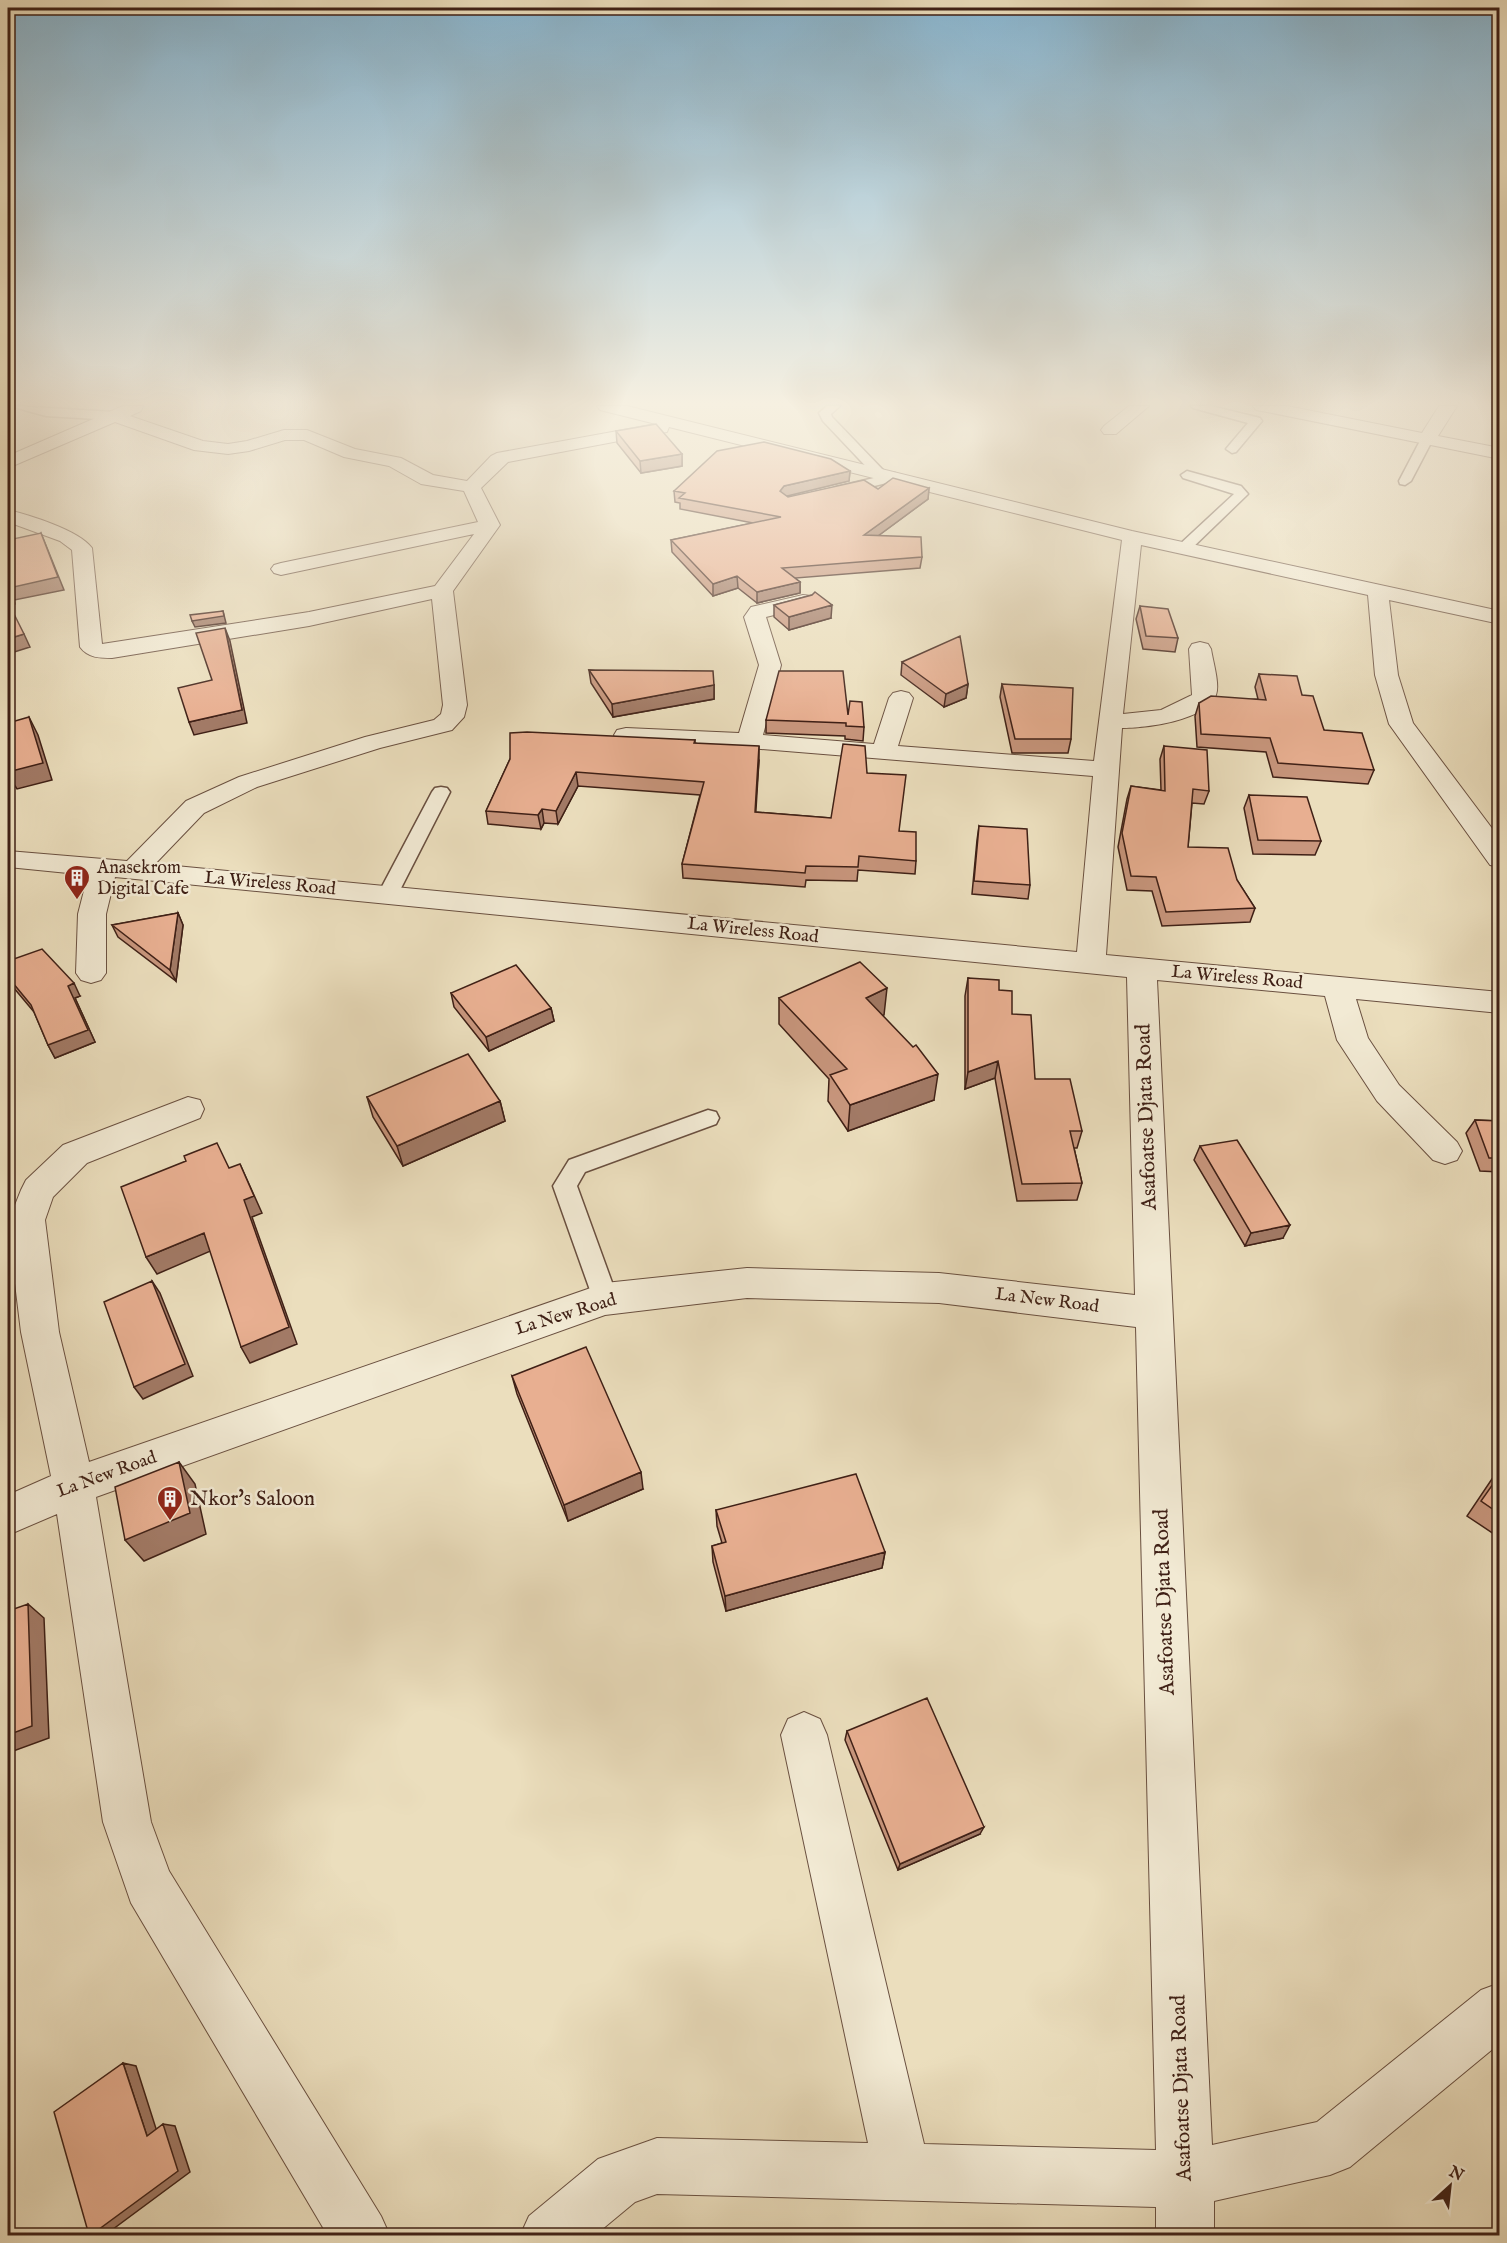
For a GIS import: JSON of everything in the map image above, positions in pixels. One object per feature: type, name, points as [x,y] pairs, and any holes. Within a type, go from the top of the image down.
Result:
[{"type":"street","points":[[483,511],[490,525]]},
{"type":"street","points":[[1028,511],[1132,537],[1500,618]]},
{"type":"street","points":[[8,516],[67,537],[82,548],[89,639],[91,647],[98,651],[112,651],[309,619],[442,591],[490,525]]},
{"type":"street","points":[[281,569],[490,525]]},
{"type":"street","points":[[1091,964],[1110,720],[1132,537]]},
{"type":"street","points":[[135,869],[195,807],[248,782],[374,742],[430,730],[443,725],[452,717],[455,705],[442,591]]},
{"type":"street","points":[[1378,591],[1380,640],[1392,702],[1401,724],[1500,859]]},
{"type":"street","points":[[749,741],[770,665],[755,617],[759,612],[803,601]]},
{"type":"street","points":[[1110,720],[1130,722],[1172,716],[1202,699],[1205,693],[1200,650]]},
{"type":"street","points":[[884,752],[901,698]]},
{"type":"street","points":[[626,735],[749,741],[1107,770]]},
{"type":"street","name":"La Wireless Road","points":[[8,859],[103,869],[135,869],[387,896],[1500,1003]]},
{"type":"street","points":[[91,973],[92,914],[103,869]]},
{"type":"street","name":"Asafoatse Djata Road","points":[[1142,969],[1185,2179],[1185,2235]]},
{"type":"street","points":[[1338,987],[1353,1040],[1388,1093],[1445,1151]]},
{"type":"street","points":[[188,1109],[75,1154],[38,1190],[18,1251],[40,1332],[74,1486],[127,1822],[149,1885],[361,2235]]},
{"type":"street","name":"La New Road","points":[[8,1515],[74,1486],[605,1299],[759,1283],[939,1288],[1154,1313]]},
{"type":"street","points":[[804,1735],[902,2172]]},
{"type":"street","points":[[549,2235],[618,2179],[657,2166],[1185,2179],[1330,2147],[1500,2009]]},
{"type":"lane","points":[[1184,548],[1224,511]]},
{"type":"lane","points":[[387,896],[441,792]]},
{"type":"lane","points":[[605,1299],[565,1186],[571,1174],[577,1166],[708,1118]]},
{"type":"building","points":[[747,511],[898,511],[864,535],[921,537],[922,557],[782,568],[800,582],[757,592],[737,576],[713,584],[671,540],[781,517]]},
{"type":"building","points":[[41,533],[58,577],[9,588],[8,592],[8,540]]},
{"type":"building","points":[[815,592],[832,605],[789,617],[774,605],[812,595]]},
{"type":"building","points":[[8,602],[24,634],[8,639]]},
{"type":"building","points":[[1140,606],[1168,609],[1178,638],[1146,636]]},
{"type":"building","points":[[223,611],[224,616],[192,621],[190,615]]},
{"type":"building","points":[[225,628],[242,710],[189,722],[178,688],[212,680],[196,633]]},
{"type":"building","points":[[960,636],[968,684],[946,694],[902,662]]},
{"type":"building","points":[[589,670],[713,671],[714,685],[612,704]]},
{"type":"building","points":[[779,671],[843,671],[848,715],[850,701],[862,702],[864,727],[846,726],[846,723],[766,720]]},
{"type":"building","points":[[1259,674],[1297,676],[1302,695],[1313,696],[1324,730],[1362,733],[1374,770],[1278,763],[1270,738],[1201,734],[1199,703],[1211,696],[1266,700]]},
{"type":"building","points":[[1002,684],[1073,688],[1071,739],[1015,739]]},
{"type":"building","points":[[29,717],[43,763],[8,772],[8,723]]},
{"type":"building","points":[[510,733],[695,740],[694,743],[759,746],[755,812],[831,818],[843,744],[865,746],[867,773],[906,775],[899,831],[916,832],[916,861],[859,856],[858,867],[806,866],[805,873],[682,864],[704,782],[576,772],[556,811],[542,809],[538,815],[486,811],[510,759]]},
{"type":"building","points":[[1164,746],[1207,750],[1209,791],[1193,789],[1188,847],[1228,848],[1237,880],[1255,908],[1166,912],[1156,877],[1131,876],[1122,833],[1131,786],[1165,791]]},
{"type":"building","points":[[1249,795],[1307,797],[1321,841],[1258,840]]},
{"type":"building","points":[[979,826],[1027,829],[1030,885],[974,881]]},
{"type":"building","points":[[178,913],[170,970],[112,925]]},
{"type":"building","points":[[42,949],[74,983],[68,986],[88,1030],[48,1045],[31,1005],[8,977],[8,961]]},
{"type":"building","points":[[860,962],[887,988],[866,998],[913,1047],[916,1045],[938,1074],[850,1105],[830,1075],[847,1069],[779,998]]},
{"type":"building","points":[[516,965],[551,1008],[486,1037],[451,993]]},
{"type":"building","points":[[968,978],[999,980],[999,990],[1012,991],[1012,1014],[1031,1015],[1035,1079],[1070,1079],[1082,1131],[1070,1131],[1082,1183],[1022,1184],[998,1061],[968,1072]]},
{"type":"building","points":[[468,1054],[500,1101],[397,1146],[367,1097]]},
{"type":"building","points":[[1475,1120],[1500,1121],[1500,1158],[1489,1158]]},
{"type":"building","points":[[1237,1140],[1290,1225],[1251,1233],[1200,1146]]},
{"type":"building","points":[[217,1143],[229,1168],[240,1164],[254,1196],[244,1200],[289,1327],[241,1347],[204,1233],[146,1257],[121,1187],[186,1161],[184,1156]]},
{"type":"building","points":[[152,1281],[185,1364],[134,1387],[104,1302]]},
{"type":"building","points":[[586,1347],[641,1472],[564,1505],[512,1376]]},
{"type":"building","points":[[179,1462],[190,1513],[125,1540],[115,1487]]},
{"type":"building","points":[[856,1474],[885,1552],[725,1596],[712,1546],[726,1542],[716,1510]]},
{"type":"building","points":[[1500,1474],[1500,1514],[1481,1501]]},
{"type":"building","points":[[28,1604],[32,1726],[8,1735],[8,1611]]},
{"type":"building","points":[[927,1698],[984,1827],[900,1864],[847,1731]]},
{"type":"building","points":[[123,2063],[147,2136],[163,2124],[178,2171],[89,2235],[54,2112]]},
{"type":"place","name":"Anasekrom Digital Cafe","points":[[77,901]]},
{"type":"place","name":"Nkor's Saloon","points":[[170,1522]]}]
